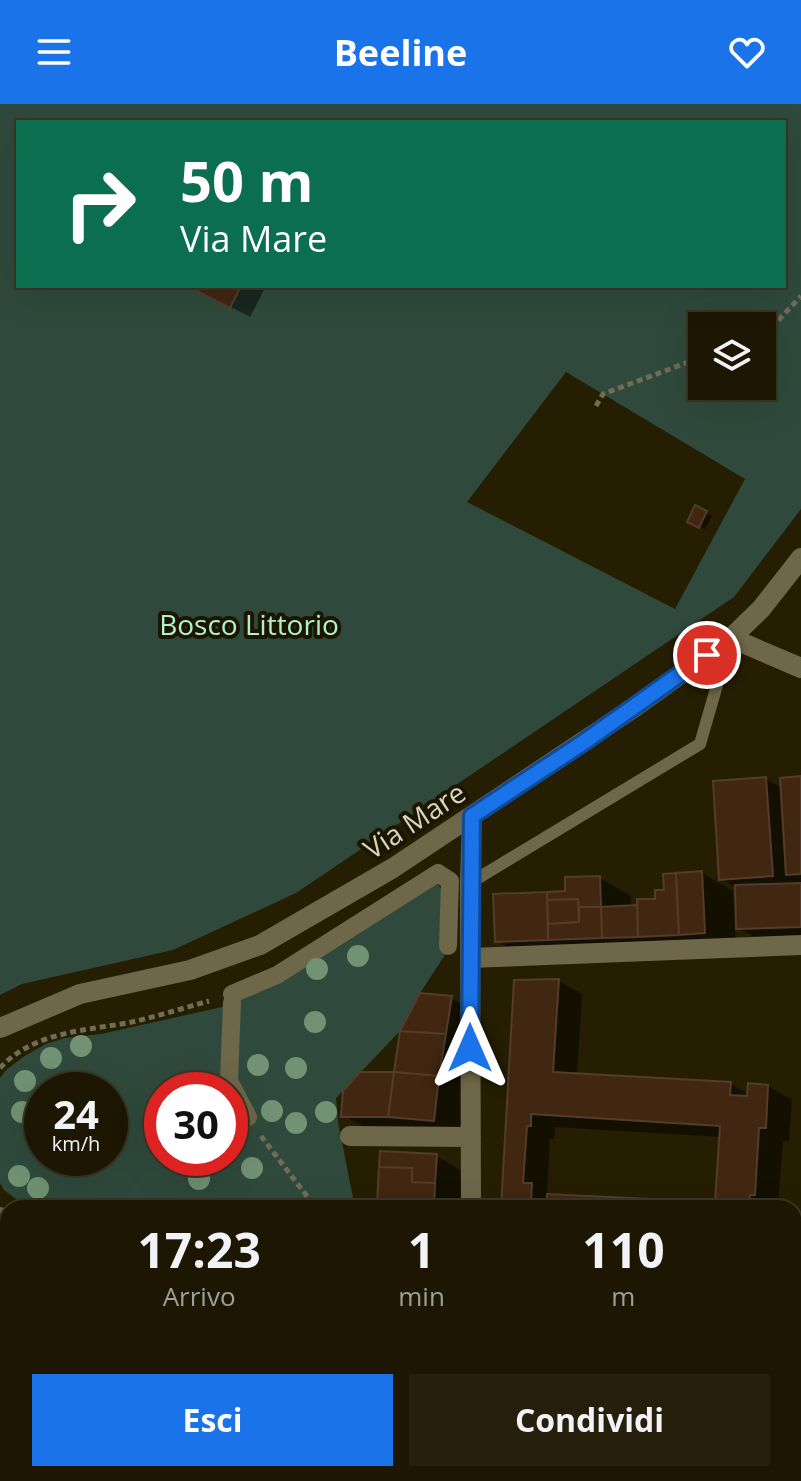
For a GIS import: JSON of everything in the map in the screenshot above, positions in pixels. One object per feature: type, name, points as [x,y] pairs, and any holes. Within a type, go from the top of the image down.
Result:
[{"type":"street","name":"Via Mare","points":[[0,1028],[80,994],[190,970],[260,945],[393,868],[622,716],[731,638],[761,609],[793,585],[801,558]]},
{"type":"street","points":[[731,638],[801,668]]},
{"type":"street","points":[[471,1200],[472,816]]},
{"type":"street","points":[[229,1072],[232,998],[277,975],[438,873],[450,881],[448,946]]},
{"type":"street","points":[[470,958],[801,945]]},
{"type":"street","points":[[350,1136],[471,1137]]},
{"type":"lane","points":[[470,883],[700,744],[731,638]]},
{"type":"path","points":[[776,323],[801,296]]},
{"type":"path","points":[[596,406],[603,394],[688,362]]},
{"type":"path","points":[[0,1068],[10,1057],[54,1035],[131,1022],[232,998]]},
{"type":"path","points":[[248,1117],[309,1200]]},
{"type":"green space","name":"Bosco Littorio","points":[[0,104],[801,104],[801,509],[734,597],[296,893],[173,950],[22,984],[0,995]],"holes":[[[566,372],[745,479],[675,609],[467,502]]]},
{"type":"green space","points":[[437,883],[443,891],[441,948],[445,955],[400,1031],[336,1098],[353,1200],[17,1200],[0,1183],[0,1078],[26,1055],[46,1044],[65,1038],[101,1034],[222,1007],[287,977]]},
{"type":"building","points":[[199,288],[240,288],[230,308],[197,291]]},
{"type":"building","points":[[695,505],[707,511],[699,528],[687,522]]},
{"type":"building","points":[[801,776],[801,874],[786,875],[780,778]]},
{"type":"building","points":[[766,777],[773,876],[719,880],[713,781]]},
{"type":"building","points":[[702,871],[705,933],[679,935],[676,873]]},
{"type":"building","points":[[676,873],[679,935],[638,937],[637,899],[655,899],[655,890],[664,890],[663,874]]},
{"type":"building","points":[[600,876],[601,907],[579,907],[578,899],[547,900],[547,892],[565,891],[565,877]]},
{"type":"building","points":[[801,883],[801,927],[736,929],[735,885]]},
{"type":"building","points":[[547,892],[548,940],[495,942],[493,894]]},
{"type":"building","points":[[578,899],[579,922],[548,924],[547,900]]},
{"type":"building","points":[[637,905],[638,937],[602,938],[601,907]]},
{"type":"building","points":[[579,907],[601,907],[602,938],[548,940],[548,924],[579,922]]},
{"type":"building","points":[[559,979],[553,1072],[731,1082],[730,1095],[747,1096],[748,1083],[768,1085],[766,1128],[759,1128],[755,1195],[750,1195],[750,1200],[715,1200],[720,1126],[531,1114],[531,1126],[527,1126],[523,1183],[532,1183],[531,1200],[501,1200],[514,980]]},
{"type":"building","points":[[420,993],[452,996],[446,1034],[400,1031]]},
{"type":"building","points":[[400,1031],[446,1034],[439,1076],[394,1072]]},
{"type":"building","points":[[360,1072],[394,1072],[388,1117],[341,1117],[343,1091]]},
{"type":"building","points":[[394,1072],[439,1076],[434,1121],[388,1117]]},
{"type":"building","points":[[380,1151],[437,1154],[435,1183],[412,1182],[412,1168],[379,1167]]},
{"type":"building","points":[[379,1167],[412,1168],[412,1182],[435,1183],[434,1200],[377,1200]]},
{"type":"building","points":[[547,1194],[673,1200],[547,1200]]},
{"type":"route","points":[[470,1048],[472,816],[707,655]]}]
